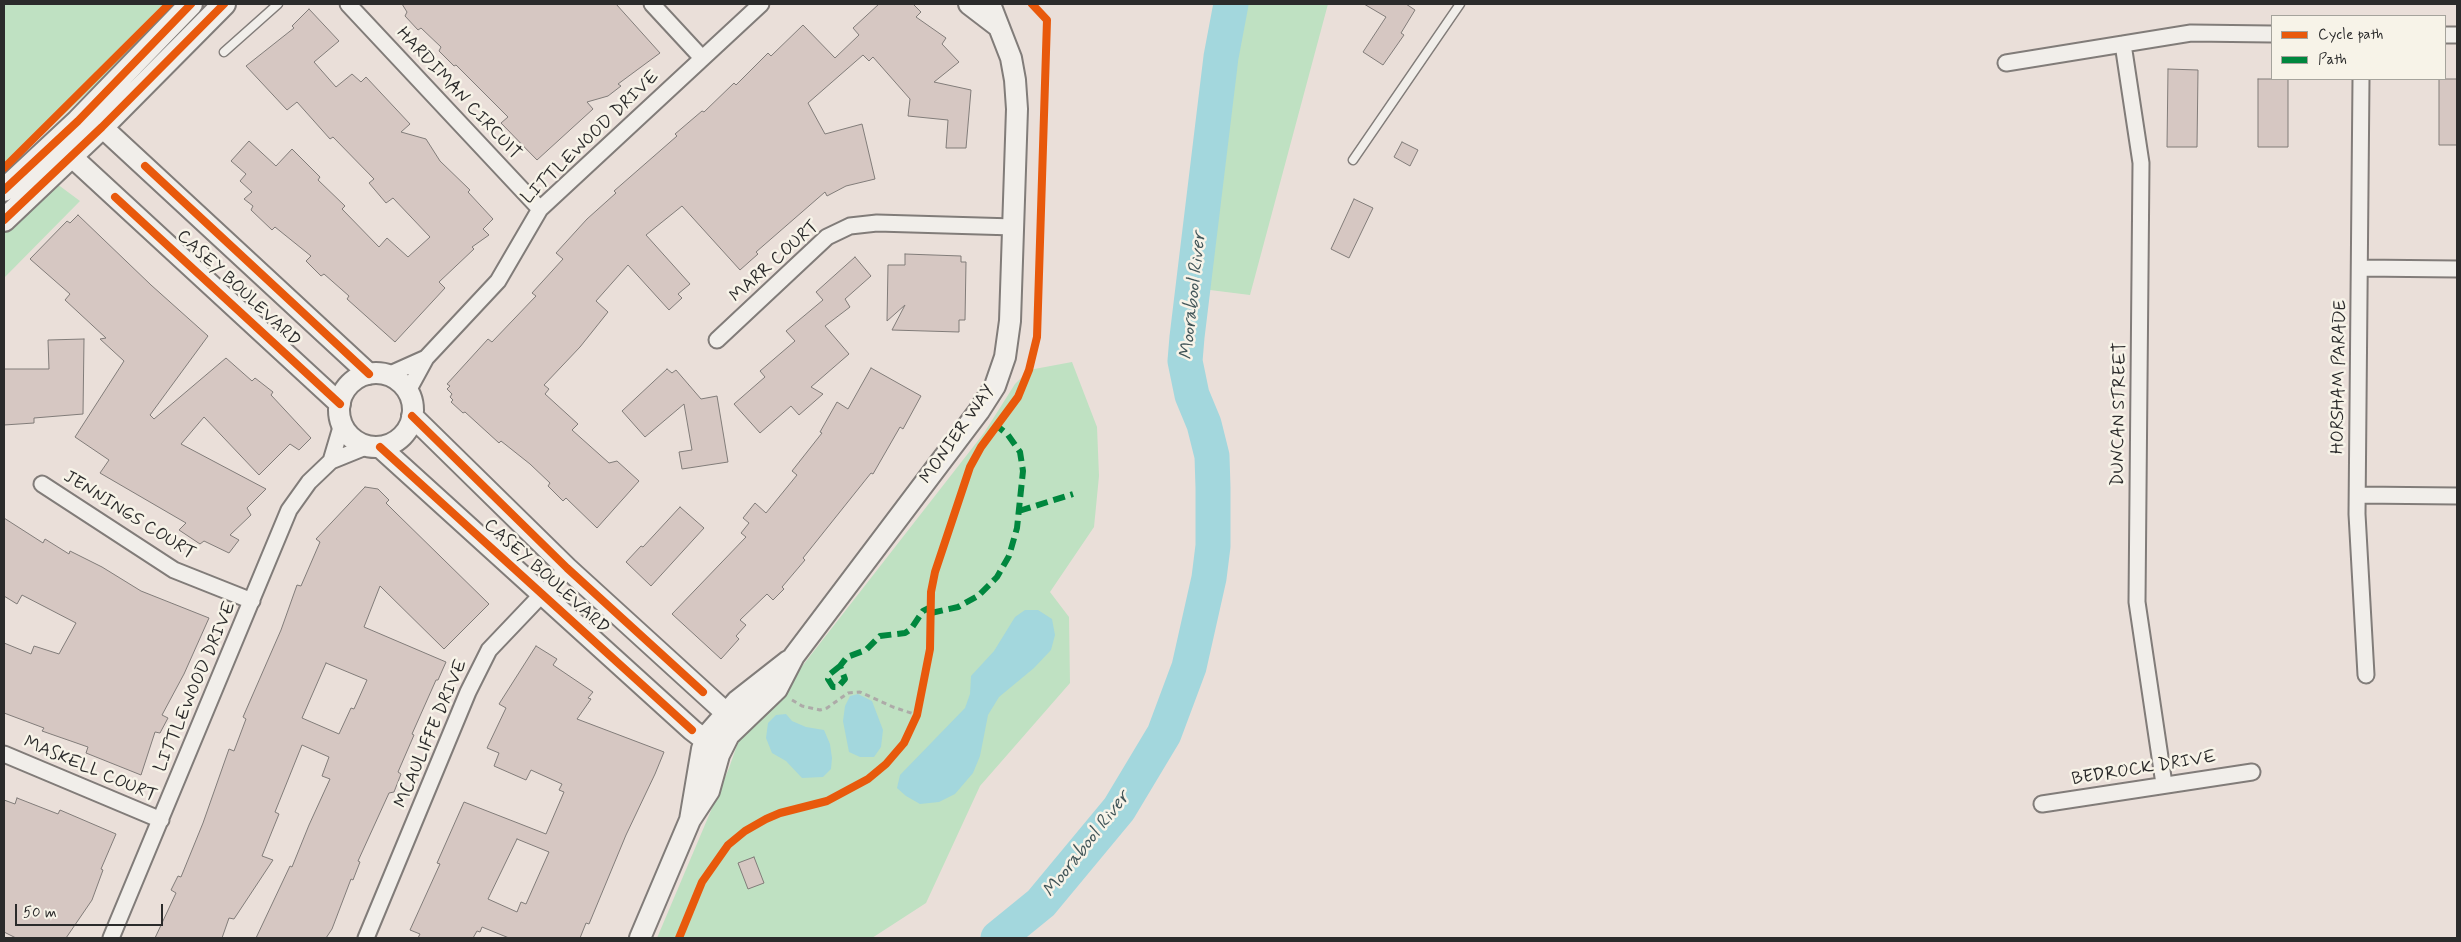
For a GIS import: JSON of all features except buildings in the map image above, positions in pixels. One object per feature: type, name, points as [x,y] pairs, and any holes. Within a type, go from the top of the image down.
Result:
[{"type":"main road","points":[[4,220],[191,4]]},
{"type":"main road","points":[[4,190],[75,138],[102,127],[224,4]]},
{"type":"main road","points":[[4,204],[75,138]]},
{"type":"street","name":"HARDIMAN CIRCUIT","points":[[348,4],[540,209]]},
{"type":"street","points":[[652,4],[702,58]]},
{"type":"street","name":"LITTLEWOOD DRIVE","points":[[408,391],[426,358],[498,281],[540,209],[761,4]]},
{"type":"street","name":"MONIER WAY","points":[[969,4],[998,27]]},
{"type":"street","name":"MONIER WAY","points":[[640,938],[690,820],[709,791],[714,742],[730,720],[794,656],[979,411],[995,386],[1005,358],[1010,321],[1017,95],[1011,58],[990,4]]},
{"type":"street","points":[[2006,63],[2191,34],[2271,34]]},
{"type":"street","name":"DUNCAN STREET","points":[[2123,44],[2141,163],[2137,602],[2164,784]]},
{"type":"street","name":"HORSHAM PARADE","points":[[2361,80],[2358,495],[2366,675]]},
{"type":"street","name":"CASEY BOULEVARD","points":[[102,127],[379,375]]},
{"type":"street","name":"CASEY BOULEVARD","points":[[75,138],[340,404]]},
{"type":"street","name":"MARR COURT","points":[[717,340],[827,237],[850,226],[877,223],[1014,226]]},
{"type":"street","points":[[2360,268],[2457,269]]},
{"type":"street","name":"LITTLEWOOD DRIVE","points":[[379,375],[426,358]]},
{"type":"street","points":[[379,375],[399,382],[408,391],[412,403],[412,416],[408,427],[401,437],[391,444],[374,446],[348,434],[342,424],[340,404],[345,390],[353,382],[379,375]]},
{"type":"street","name":"CASEY BOULEVARD","points":[[412,416],[567,568],[730,720]]},
{"type":"street","name":"LITTLEWOOD DRIVE","points":[[331,461],[342,424]]},
{"type":"street","name":"CASEY BOULEVARD","points":[[374,446],[714,742]]},
{"type":"street","name":"LITTLEWOOD DRIVE","points":[[111,938],[289,510],[309,482],[331,461],[374,446]]},
{"type":"street","name":"JENNINGS COURT","points":[[42,484],[174,570],[252,601]]},
{"type":"street","points":[[2358,495],[2457,496]]},
{"type":"street","name":"MCAULIFFE DRIVE","points":[[366,938],[468,692],[489,650],[567,568]]},
{"type":"street","name":"MASKELL COURT","points":[[4,754],[161,820]]},
{"type":"street","name":"BEDROCK DRIVE","points":[[2042,804],[2252,772]]},
{"type":"lane","points":[[224,52],[278,4]]},
{"type":"lane","points":[[1353,160],[1460,4]]},
{"type":"path","points":[[790,699],[802,706],[820,710],[838,701],[848,693],[860,692],[915,718],[919,705]]},
{"type":"green space","points":[[4,4],[181,4],[4,171]]},
{"type":"green space","points":[[1231,4],[1328,4],[1250,295],[1194,288],[1221,57]]},
{"type":"green space","points":[[49,178],[80,201],[4,278],[4,220]]},
{"type":"green space","points":[[1072,362],[1097,427],[1099,476],[1094,527],[1050,592],[1069,617],[1070,683],[980,786],[926,903],[872,938],[657,938],[729,768],[742,731],[771,706],[984,433],[1015,384],[1029,370]]},
{"type":"water","points":[[1025,610],[1038,610],[1052,619],[1055,635],[1051,650],[1034,668],[999,697],[988,715],[980,756],[973,773],[955,794],[939,802],[920,804],[906,796],[897,788],[900,775],[965,708],[970,694],[971,676],[994,651],[1015,617]]},
{"type":"water","points":[[858,694],[872,701],[883,730],[881,747],[874,757],[860,757],[849,752],[843,721],[845,706],[850,696]]},
{"type":"water","points":[[786,714],[792,721],[806,727],[824,730],[830,744],[832,758],[831,769],[823,777],[802,778],[786,761],[772,753],[766,738],[768,723],[776,715]]},
{"type":"waterway","name":"Moorabool River","points":[[998,938],[1041,903],[1119,809],[1164,734],[1189,667],[1209,578],[1213,546],[1213,488],[1212,456],[1204,424],[1192,395],[1185,361],[1221,57],[1231,4]]},
{"type":"marked path","points":[[931,613],[958,607],[978,596],[997,577],[1009,556],[1017,528],[1023,471],[1020,452],[1008,435],[996,425]]},
{"type":"marked path","points":[[1019,511],[1073,494]]},
{"type":"marked path","points":[[840,666],[830,674],[828,679],[833,687],[838,687],[845,679],[840,666],[847,657],[866,650],[880,636],[905,633],[911,629],[923,611],[931,607]]},
{"type":"cycle path","points":[[4,168],[169,4]]},
{"type":"cycle path","points":[[4,190],[78,121],[191,4]]},
{"type":"cycle path","points":[[4,220],[102,127],[224,4]]},
{"type":"cycle path","points":[[679,938],[702,882],[728,845],[745,831],[766,819],[780,813],[827,801],[868,779],[886,764],[904,743],[917,715],[930,649],[931,592],[935,572],[970,467],[981,447],[1018,397],[1029,370],[1037,337],[1047,20],[1032,4]]},
{"type":"cycle path","points":[[145,166],[369,374]]},
{"type":"cycle path","points":[[115,197],[340,404]]},
{"type":"cycle path","points":[[412,416],[567,568],[703,692]]},
{"type":"cycle path","points":[[380,447],[692,730]]}]
